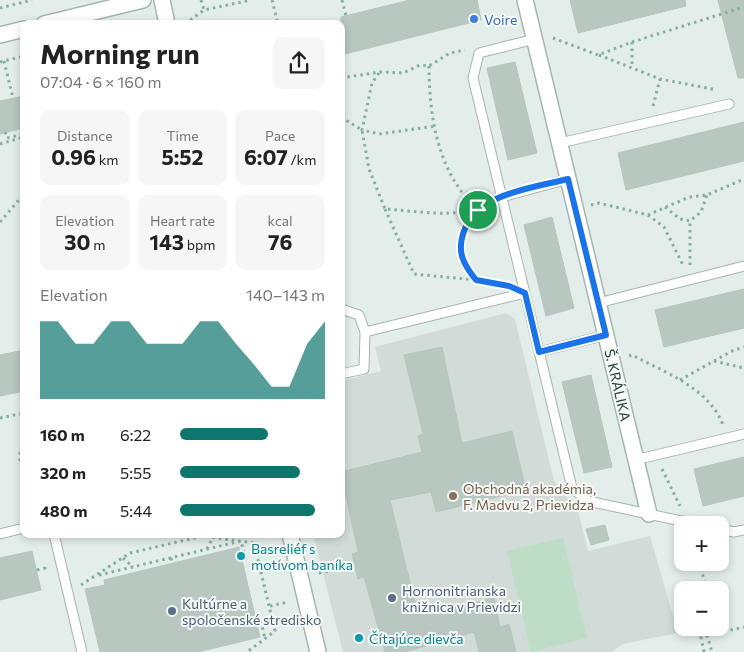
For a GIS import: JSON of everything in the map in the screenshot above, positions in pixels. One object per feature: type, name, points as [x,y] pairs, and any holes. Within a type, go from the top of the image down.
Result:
[{"type":"street","points":[[61,20],[143,0]]},
{"type":"street","points":[[162,0],[166,20]]},
{"type":"street","name":"Š. KRÁLIKA","points":[[525,0],[648,514]]},
{"type":"street","points":[[0,35],[20,30]]},
{"type":"street","points":[[291,538],[318,652]]},
{"type":"lane","points":[[535,39],[479,53],[473,78],[572,488],[588,502],[674,519]]},
{"type":"lane","points":[[560,143],[729,104]]},
{"type":"lane","points":[[502,197],[568,179]]},
{"type":"lane","points":[[598,303],[744,266]]},
{"type":"lane","points":[[365,332],[525,293]]},
{"type":"lane","points":[[345,311],[358,316],[365,332],[364,369],[345,373]]},
{"type":"lane","points":[[539,352],[606,335]]},
{"type":"lane","points":[[635,460],[744,434]]},
{"type":"lane","points":[[0,534],[20,529]]},
{"type":"lane","points":[[729,531],[744,530]]},
{"type":"lane","points":[[55,538],[82,652]]},
{"type":"path","points":[[0,8],[32,0]]},
{"type":"path","points":[[201,0],[204,10]]},
{"type":"path","points":[[190,20],[204,10],[251,0]]},
{"type":"path","points":[[272,0],[277,20]]},
{"type":"path","points":[[342,0],[346,16]]},
{"type":"path","points":[[598,55],[632,42],[744,7]]},
{"type":"path","points":[[535,39],[548,36],[660,79],[722,92],[729,104]]},
{"type":"path","points":[[632,42],[632,68]]},
{"type":"path","points":[[345,77],[380,72],[403,73],[420,65],[429,66],[450,53],[470,49],[479,53]]},
{"type":"path","points":[[13,98],[2,61],[20,57]]},
{"type":"path","points":[[429,66],[429,98],[443,159],[466,199],[478,210]]},
{"type":"path","points":[[380,72],[372,83],[362,130],[369,169],[414,274],[476,280],[509,286],[525,293]]},
{"type":"path","points":[[652,122],[650,117],[660,79]]},
{"type":"path","points":[[345,119],[362,130],[379,134],[436,126]]},
{"type":"path","points":[[5,132],[6,138],[20,136]]},
{"type":"path","points":[[0,144],[20,137]]},
{"type":"path","points":[[648,215],[689,197],[707,195],[744,179]]},
{"type":"path","points":[[690,221],[701,212],[707,195]]},
{"type":"path","points":[[476,280],[463,264],[460,243],[465,226],[478,210],[502,197]]},
{"type":"path","points":[[0,222],[20,199]]},
{"type":"path","points":[[576,209],[599,203],[648,215],[664,227],[690,280]]},
{"type":"path","points":[[665,208],[680,219],[690,221]]},
{"type":"path","points":[[385,209],[449,213],[478,210]]},
{"type":"path","points":[[690,221],[690,280]]},
{"type":"path","points":[[680,380],[744,347]]},
{"type":"path","points":[[612,360],[632,355],[694,388],[718,412],[728,438]]},
{"type":"path","points":[[714,361],[744,368]]},
{"type":"path","points":[[0,418],[20,414]]},
{"type":"path","points":[[655,455],[685,516]]},
{"type":"path","points":[[68,594],[130,553],[194,538]]},
{"type":"path","points":[[207,550],[213,538],[254,543],[263,589],[270,606],[275,631],[247,652]]},
{"type":"path","points":[[95,576],[242,541]]},
{"type":"path","points":[[242,541],[246,561]]},
{"type":"path","points":[[123,558],[133,567]]},
{"type":"path","points":[[171,558],[172,563]]},
{"type":"path","points":[[37,570],[45,568],[43,560]]},
{"type":"path","points":[[260,566],[278,561]]},
{"type":"path","points":[[319,573],[355,566]]},
{"type":"path","points":[[270,606],[288,602]]},
{"type":"path","points":[[261,621],[265,638]]},
{"type":"path","points":[[729,631],[744,627]]},
{"type":"path","points":[[704,652],[701,637],[708,636],[712,652]]},
{"type":"shaded area","name":"Obchodná akadémia, F. Madvu 2, Prievidza","points":[[506,313],[515,319],[554,481],[578,511],[588,551],[650,536],[674,619],[674,634],[623,644],[612,652],[343,652],[314,538],[345,538],[345,380],[381,371],[375,347]]},
{"type":"green space","points":[[563,538],[587,638],[531,652],[507,551]]},
{"type":"building","points":[[410,0],[477,0],[481,20],[345,54],[345,20],[341,20],[341,17]]},
{"type":"building","points":[[570,0],[685,0],[686,6],[578,33]]},
{"type":"building","points":[[718,0],[744,0],[744,78],[738,78]]},
{"type":"building","points":[[515,62],[537,153],[508,160],[487,68]]},
{"type":"building","points":[[20,97],[20,129],[0,134],[0,101]]},
{"type":"building","points":[[744,122],[744,161],[626,190],[618,153]]},
{"type":"building","points":[[552,217],[574,308],[546,316],[524,225]]},
{"type":"building","points":[[744,289],[744,328],[664,347],[655,310]]},
{"type":"building","points":[[442,347],[462,443],[512,431],[526,490],[436,512],[431,492],[390,500],[417,611],[435,607],[437,612],[494,598],[500,627],[509,624],[516,652],[479,652],[474,632],[405,652],[385,652],[364,577],[358,579],[352,554],[358,552],[345,491],[345,471],[422,452],[418,436],[423,434],[404,355]]},
{"type":"building","points":[[20,351],[20,392],[0,396],[0,355]]},
{"type":"building","points":[[591,375],[612,467],[584,473],[562,382]]},
{"type":"building","points":[[744,457],[744,496],[703,506],[694,469]]},
{"type":"building","points":[[605,525],[609,540],[591,545],[586,529]]},
{"type":"building","name":"Kultúrne a spoločenské stredisko","points":[[239,547],[260,637],[198,652],[100,652],[85,589],[105,585],[104,580]]},
{"type":"building","points":[[32,551],[41,590],[0,600],[0,558]]},
{"type":"place","name":"Voire","points":[[474,19]]},
{"type":"place","name":"Obchodná akadémia, F. Madvu 2, Prievidza","points":[[453,496]]},
{"type":"place","name":"Basreliéf s motívom baníka","points":[[241,556]]},
{"type":"place","name":"Hornonitrianska knižnica v Prievidzi","points":[[392,598]]},
{"type":"place","name":"Kultúrne a spoločenské stredisko","points":[[172,611]]},
{"type":"place","name":"Čítajúce dievča","points":[[359,638]]},
{"type":"route","points":[[568,179],[606,335],[539,352],[525,293],[509,286],[476,280],[463,264],[460,243],[465,226],[478,210],[502,197],[568,179]]}]
